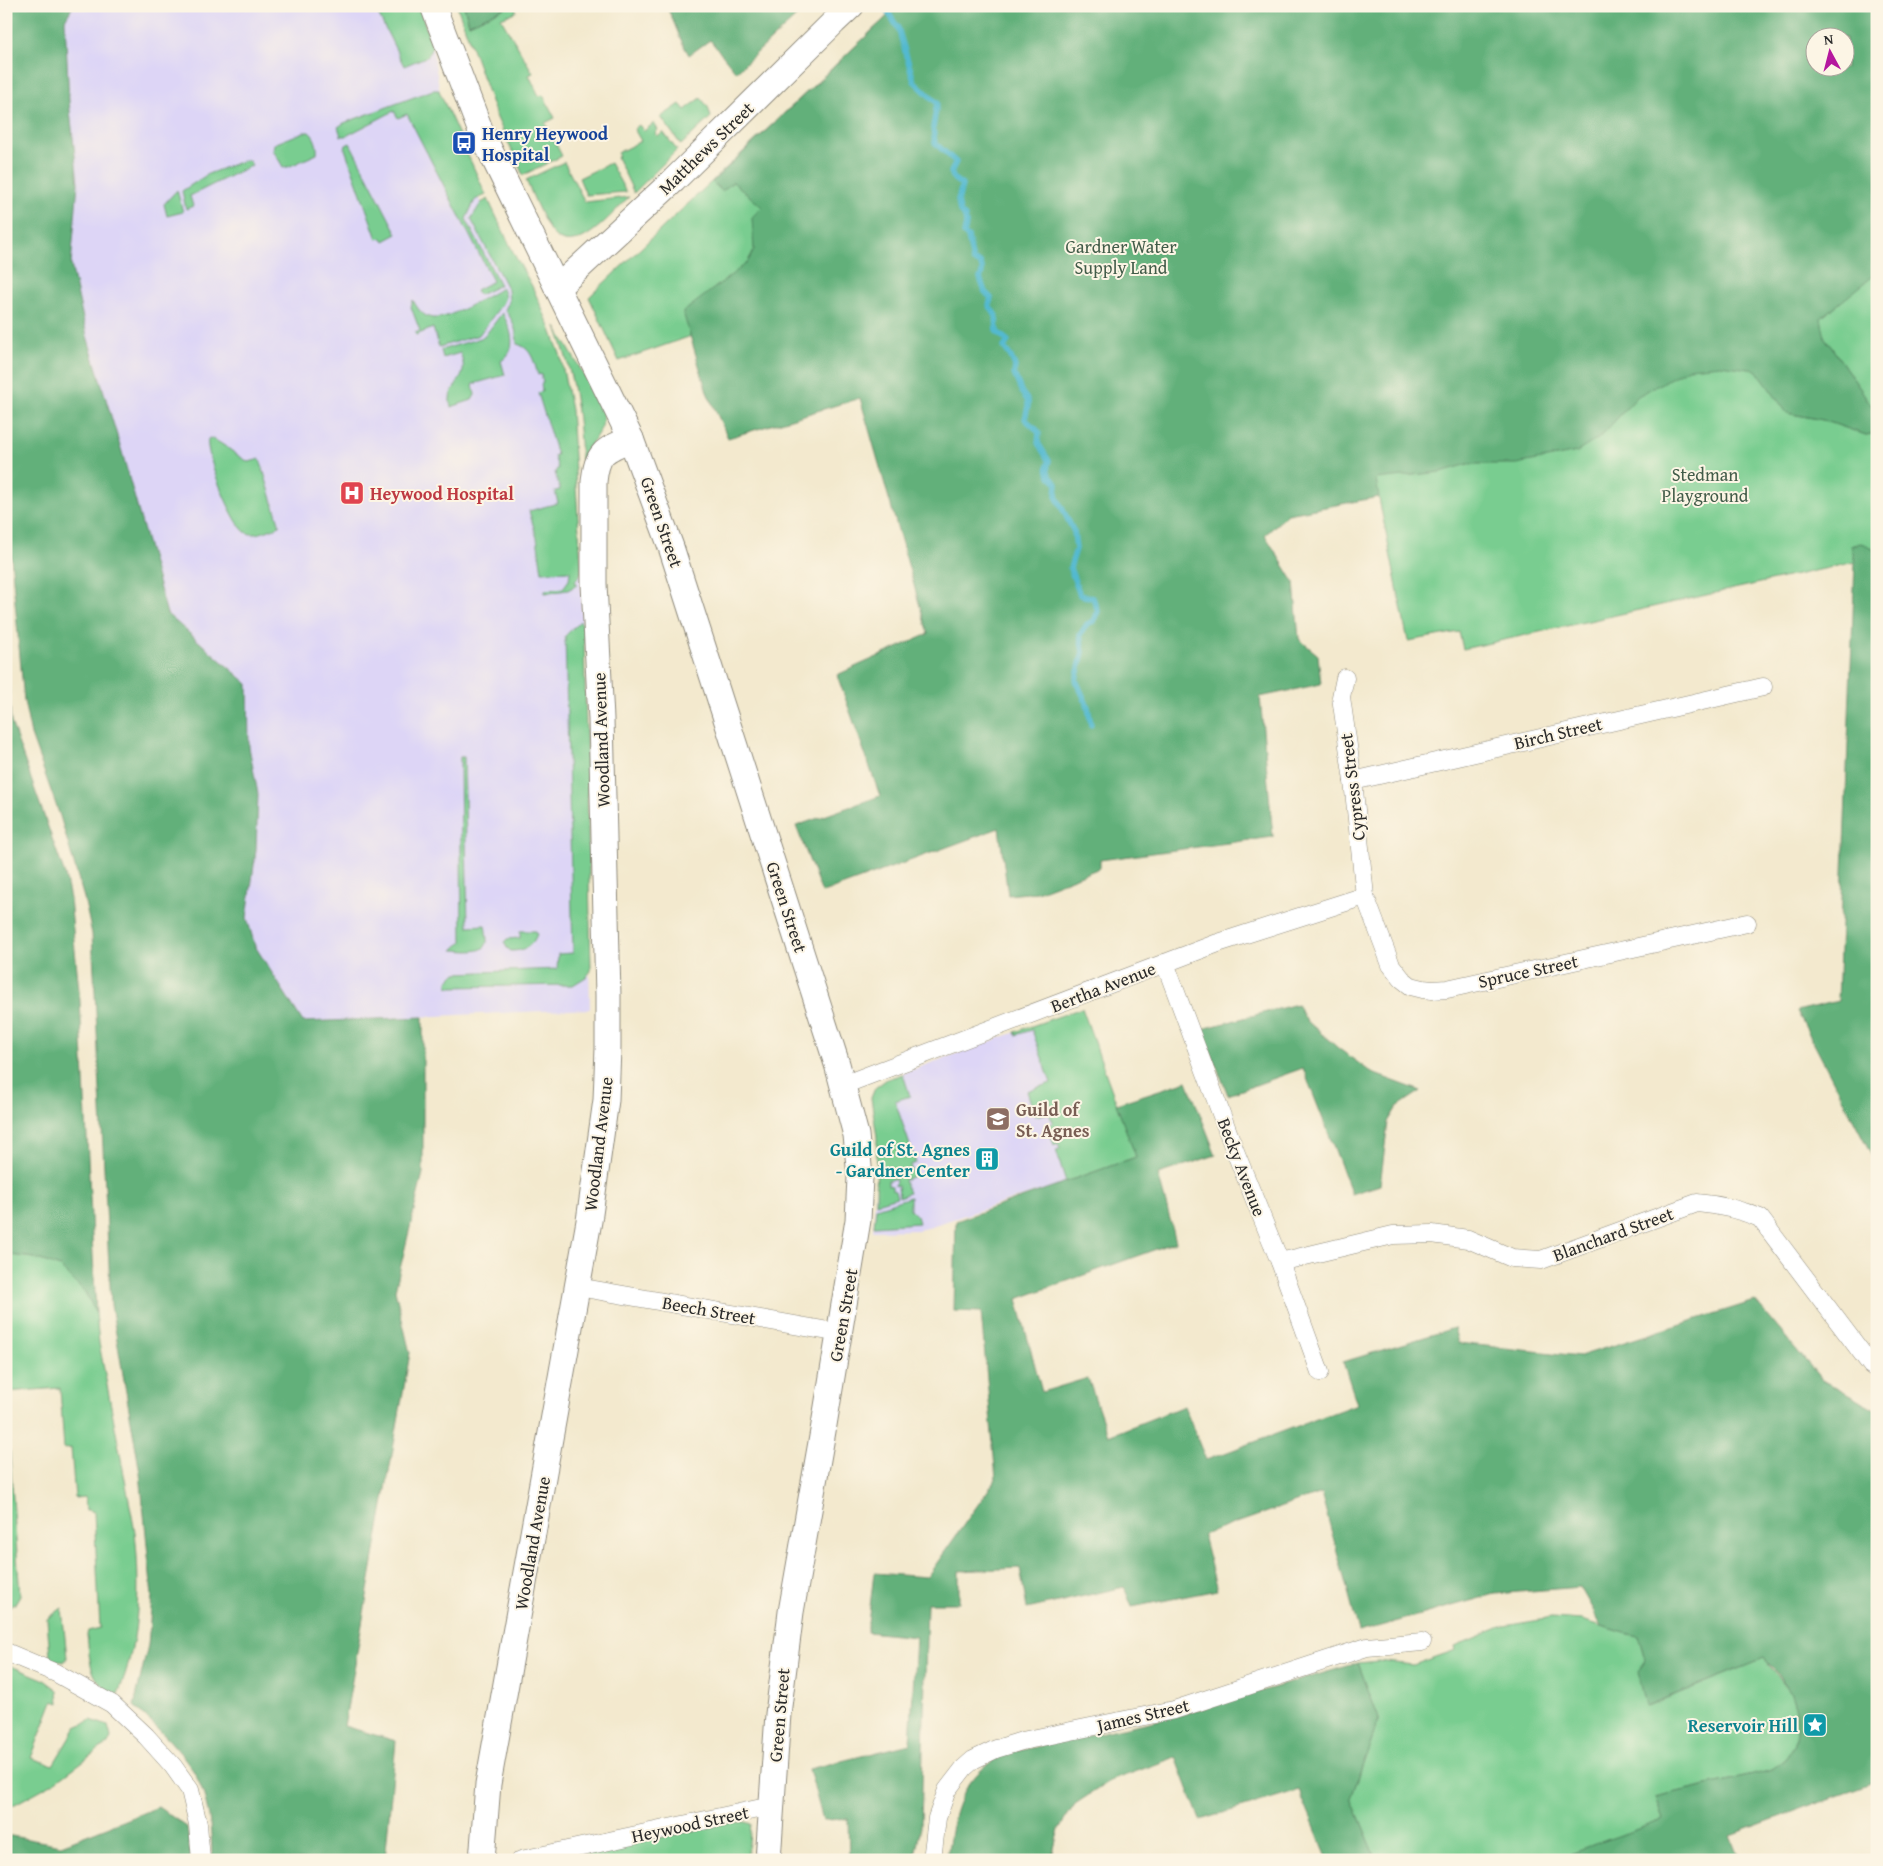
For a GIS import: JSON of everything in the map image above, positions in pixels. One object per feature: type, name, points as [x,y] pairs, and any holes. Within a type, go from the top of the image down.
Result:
[{"type":"street","name":"Green Street","points":[[433,6],[481,132],[631,439],[670,541],[843,1085],[856,1135],[859,1199],[854,1248],[791,1612],[778,1714],[768,1860]]},
{"type":"street","name":"Matthews Street","points":[[557,288],[674,180],[852,6]]},
{"type":"street","name":"Woodland Avenue","points":[[482,1860],[488,1784],[578,1287],[603,1123],[608,1048],[601,719],[594,584],[594,482],[596,465],[602,455],[615,446],[631,439]]},
{"type":"street","name":"Cypress Street","points":[[1346,678],[1341,697],[1353,781],[1365,896]]},
{"type":"street","name":"Birch Street","points":[[1353,781],[1763,687]]},
{"type":"street","name":"Bertha Avenue","points":[[843,1085],[1218,943],[1365,896]]},
{"type":"street","name":"Spruce Street","points":[[1365,896],[1391,965],[1408,984],[1432,990],[1746,923]]},
{"type":"street","name":"Becky Avenue","points":[[1165,963],[1235,1151],[1280,1262],[1320,1372]]},
{"type":"street","name":"Blanchard Street","points":[[1280,1262],[1393,1235],[1432,1234],[1468,1238],[1512,1258],[1541,1260],[1697,1203],[1720,1205],[1739,1209],[1760,1218],[1871,1365],[1877,1369]]},
{"type":"street","name":"Beech Street","points":[[578,1287],[840,1333]]},
{"type":"street","name":"James Street","points":[[932,1860],[936,1818],[947,1790],[964,1768],[973,1760],[996,1749],[1022,1741],[1174,1710],[1367,1647],[1422,1642]]},
{"type":"street","points":[[6,1652],[56,1673],[112,1704],[146,1736],[173,1766],[190,1790],[198,1824],[201,1860]]},
{"type":"street","name":"Heywood Street","points":[[521,1860],[771,1806]]},
{"type":"shaded area","name":"Heywood Hospital","points":[[73,6],[419,6],[432,46],[440,93],[480,200],[563,380],[572,535],[581,573],[590,1009],[303,1022],[255,946],[247,918],[256,850],[258,794],[249,747],[248,684],[167,614],[122,452],[87,336],[71,265],[78,183],[69,101],[65,20]]},
{"type":"shaded area","name":"Guild of St. Agnes","points":[[1082,1008],[1136,1157],[1067,1182],[919,1230],[873,1231],[877,1137],[871,1098],[875,1088],[887,1079]]},
{"type":"green space","points":[[6,6],[73,6],[65,20],[69,101],[78,183],[71,265],[87,336],[122,452],[167,614],[248,684],[249,747],[258,794],[256,850],[247,918],[255,946],[303,1022],[423,1017],[423,1173],[395,1290],[410,1353],[344,1726],[396,1741],[385,1860],[212,1860],[209,1818],[197,1778],[177,1748],[134,1706],[148,1645],[152,1596],[140,1473],[111,1305],[92,934],[84,898],[60,816],[31,735],[24,701],[6,502]]},
{"type":"green space","points":[[374,6],[419,6],[432,46],[428,56],[404,66]]},
{"type":"green space","points":[[457,6],[464,6],[469,24],[509,6],[516,6],[516,12],[501,18],[533,73],[529,75],[539,96],[543,95],[555,118],[545,123],[562,156],[523,175],[497,118]]},
{"type":"green space","points":[[464,6],[509,6],[469,24]]},
{"type":"green space","points":[[666,6],[808,6],[736,72],[710,40],[689,55]]},
{"type":"green space","name":"Gardner Water Supply Land","points":[[898,6],[1877,6],[1877,413],[1825,338],[1787,413],[1823,420],[1866,435],[1877,433],[1877,553],[1869,546],[1852,545],[1855,562],[1463,649],[1459,632],[1408,641],[1375,479],[868,275],[619,361],[589,297]]},
{"type":"green space","name":"Gardner Water Supply Land","points":[[898,6],[1877,6],[1877,273],[1821,318],[1825,338],[1877,413],[1877,433],[1866,435],[1823,420],[1787,413],[1756,370],[1721,365],[1689,368],[1638,396],[1599,438],[1577,452],[1517,464],[1468,464],[1441,472],[1376,479],[1379,497],[1288,514],[1265,535],[1294,582],[1299,639],[1318,655],[1321,684],[1260,697],[1273,837],[1100,860],[1100,868],[1037,892],[1008,895],[999,828],[822,893],[796,826],[880,796],[837,675],[928,634],[860,398],[728,438],[707,392],[683,312],[747,263],[754,250],[752,217],[762,207],[733,182],[722,191],[712,182]]},
{"type":"green space","points":[[433,90],[439,90],[486,195],[475,200],[466,219],[500,285],[479,295],[476,290],[493,281],[407,114],[398,118],[394,111],[346,136],[341,136],[338,127],[344,123]]},
{"type":"green space","points":[[701,98],[708,107],[711,117],[681,145],[661,117],[680,104],[685,110]]},
{"type":"green space","points":[[654,123],[658,130],[655,133],[657,136],[663,132],[677,150],[634,193],[617,157],[619,156],[617,153],[641,141],[634,129],[639,125],[644,131]]},
{"type":"green space","points":[[304,132],[309,132],[313,136],[317,154],[288,167],[283,167],[273,150],[274,144]]},
{"type":"green space","points":[[350,143],[397,234],[384,241],[382,238],[377,239],[345,149],[346,145]]},
{"type":"green space","points":[[245,160],[249,161],[252,165],[190,196],[193,206],[186,209],[182,191],[208,174]]},
{"type":"green space","points":[[564,162],[585,202],[629,197],[591,233],[580,239],[569,241],[558,239],[549,229],[526,180]]},
{"type":"green space","points":[[610,163],[626,192],[586,195],[579,178]]},
{"type":"green space","points":[[177,190],[183,212],[167,216],[164,204]]},
{"type":"green space","points":[[488,199],[514,254],[532,286],[560,354],[571,410],[581,563],[581,573],[575,582],[577,585],[568,590],[545,593],[545,590],[563,588],[569,580],[570,571],[542,572],[537,538],[529,511],[558,503],[555,491],[560,490],[555,472],[558,468],[554,456],[557,455],[538,393],[542,391],[541,374],[538,375],[529,352],[517,344],[514,326],[505,310],[509,301],[508,290],[471,219],[481,203]]},
{"type":"green space","points":[[502,288],[505,297],[502,304],[479,335],[439,347],[433,328],[416,335],[415,333],[420,331],[411,307],[413,300],[418,309],[426,316],[440,318],[468,307]]},
{"type":"green space","points":[[502,313],[512,338],[510,351],[501,361],[505,375],[473,384],[475,395],[472,400],[451,407],[451,393],[461,377],[463,363],[460,353],[443,358],[441,350],[484,337]]},
{"type":"green space","points":[[556,327],[604,409],[602,427],[581,460],[579,426],[571,376]]},
{"type":"green space","points":[[210,438],[249,462],[260,459],[280,526],[255,534],[247,533],[241,528],[228,505],[215,474],[208,447],[208,439]]},
{"type":"green space","points":[[1862,543],[1877,553],[1877,1165],[1797,1011],[1838,1001],[1855,562],[1851,545]]},
{"type":"green space","points":[[580,621],[583,625],[584,635],[591,971],[586,977],[573,985],[448,987],[448,981],[456,973],[557,969],[558,954],[573,953],[565,636]]},
{"type":"green space","points":[[6,647],[11,722],[65,875],[70,899],[80,1001],[96,1313],[85,1292],[60,1267],[35,1258],[6,1256]]},
{"type":"green space","points":[[460,757],[464,757],[468,926],[485,925],[487,940],[482,949],[472,951],[453,950],[462,942]]},
{"type":"green space","points":[[520,931],[536,931],[537,934],[533,942],[527,947],[511,951],[504,942],[507,939],[520,938]]},
{"type":"green space","points":[[1297,1004],[1306,1020],[1338,1048],[1372,1073],[1421,1091],[1397,1107],[1388,1122],[1380,1185],[1352,1194],[1303,1068],[1228,1095],[1202,1029]]},
{"type":"green space","points":[[1082,1008],[1136,1157],[1066,1182],[1056,1150],[1060,1149],[1058,1143],[1054,1145],[1048,1125],[1053,1123],[1049,1113],[1035,1116],[1027,1091],[1051,1083],[1032,1030],[1016,1035],[1015,1032]]},
{"type":"green space","points":[[903,1074],[910,1096],[895,1101],[916,1163],[910,1165],[914,1176],[904,1180],[909,1193],[899,1197],[898,1186],[894,1185],[895,1179],[888,1180],[888,1185],[892,1186],[892,1190],[895,1191],[897,1197],[876,1203],[877,1137],[871,1098],[875,1088],[887,1079]]},
{"type":"green space","points":[[1187,1081],[1216,1155],[1158,1174],[1176,1242],[1017,1299],[1042,1392],[1088,1378],[1108,1436],[1184,1406],[1206,1460],[1357,1404],[1343,1362],[1454,1328],[1458,1343],[1580,1356],[1755,1301],[1822,1380],[1877,1411],[1877,1781],[1730,1835],[1740,1860],[1573,1860],[1570,1853],[1663,1820],[1655,1797],[1770,1771],[1786,1758],[1795,1744],[1797,1732],[1796,1710],[1790,1692],[1775,1670],[1764,1659],[1646,1706],[1638,1671],[1646,1660],[1639,1636],[1602,1626],[1580,1587],[1495,1594],[1359,1632],[1321,1493],[1203,1535],[1217,1590],[1132,1607],[1124,1587],[1027,1609],[1020,1568],[959,1571],[959,1603],[927,1603],[921,1827],[914,1860],[849,1860],[848,1819],[823,1820],[809,1769],[910,1744],[916,1637],[867,1632],[874,1573],[927,1577],[996,1479],[981,1312],[954,1311],[956,1221],[1136,1157],[1116,1104]]},
{"type":"green space","points":[[910,1197],[910,1209],[917,1216],[919,1223],[874,1226],[876,1208]]},
{"type":"green space","points":[[6,1256],[35,1258],[60,1267],[85,1292],[96,1313],[99,1343],[135,1532],[137,1563],[136,1626],[130,1657],[117,1695],[108,1690],[96,1678],[90,1662],[88,1631],[100,1628],[94,1512],[86,1510],[85,1497],[75,1498],[71,1448],[64,1449],[60,1388],[6,1392]]},
{"type":"green space","points":[[6,1400],[20,1596],[16,1603],[6,1610]]},
{"type":"green space","points":[[62,1608],[67,1658],[64,1662],[53,1659],[50,1656],[47,1619]]},
{"type":"green space","points":[[1552,1618],[1582,1620],[1639,1636],[1646,1660],[1647,1706],[1764,1659],[1790,1692],[1796,1710],[1797,1732],[1795,1744],[1786,1758],[1770,1771],[1655,1797],[1663,1820],[1553,1860],[1377,1860],[1351,1798],[1379,1719],[1358,1663],[1379,1661],[1413,1665],[1456,1650],[1455,1646],[1504,1626]]},
{"type":"green space","points":[[1358,1663],[1379,1719],[1351,1798],[1377,1860],[1328,1860],[1299,1790],[1200,1820],[1176,1757],[1110,1781],[1075,1804],[1059,1829],[1051,1860],[947,1860],[952,1827],[961,1799],[977,1774],[1003,1754],[1177,1716]]},
{"type":"green space","points":[[6,1664],[43,1679],[58,1690],[59,1703],[53,1701],[31,1758],[53,1765],[76,1727],[91,1720],[108,1726],[111,1737],[109,1742],[55,1782],[6,1809]]},
{"type":"green space","points":[[158,1807],[187,1827],[191,1860],[6,1860],[6,1835],[61,1845]]},
{"type":"green space","points":[[745,1822],[751,1824],[747,1860],[557,1860],[728,1823]]},
{"type":"waterway","points":[[888,12],[898,28],[914,81],[937,103],[933,128],[935,143],[956,162],[951,172],[954,179],[962,185],[958,201],[960,212],[965,217],[964,234],[968,237],[973,261],[981,265],[982,272],[980,278],[985,292],[991,298],[989,305],[996,316],[997,332],[1008,341],[1004,347],[1011,357],[1015,366],[1014,374],[1022,393],[1028,401],[1025,419],[1039,433],[1038,443],[1049,461],[1048,473],[1057,484],[1056,496],[1074,532],[1076,549],[1070,568],[1080,595],[1093,598],[1098,611],[1094,621],[1087,624],[1080,635],[1083,652],[1076,680],[1088,707],[1091,725]]},
{"type":"place","name":"Henry Heywood Hospital","points":[[464,143]]},
{"type":"place","name":"Heywood Hospital","points":[[352,493]]},
{"type":"place","name":"Guild of St. Agnes","points":[[998,1119]]},
{"type":"place","name":"Guild of St. Agnes - Gardner Center","points":[[987,1159]]},
{"type":"place","name":"Reservoir Hill","points":[[1815,1725]]},
{"type":"park label","name":"Stedman Playground","points":[[1705,484]]}]
